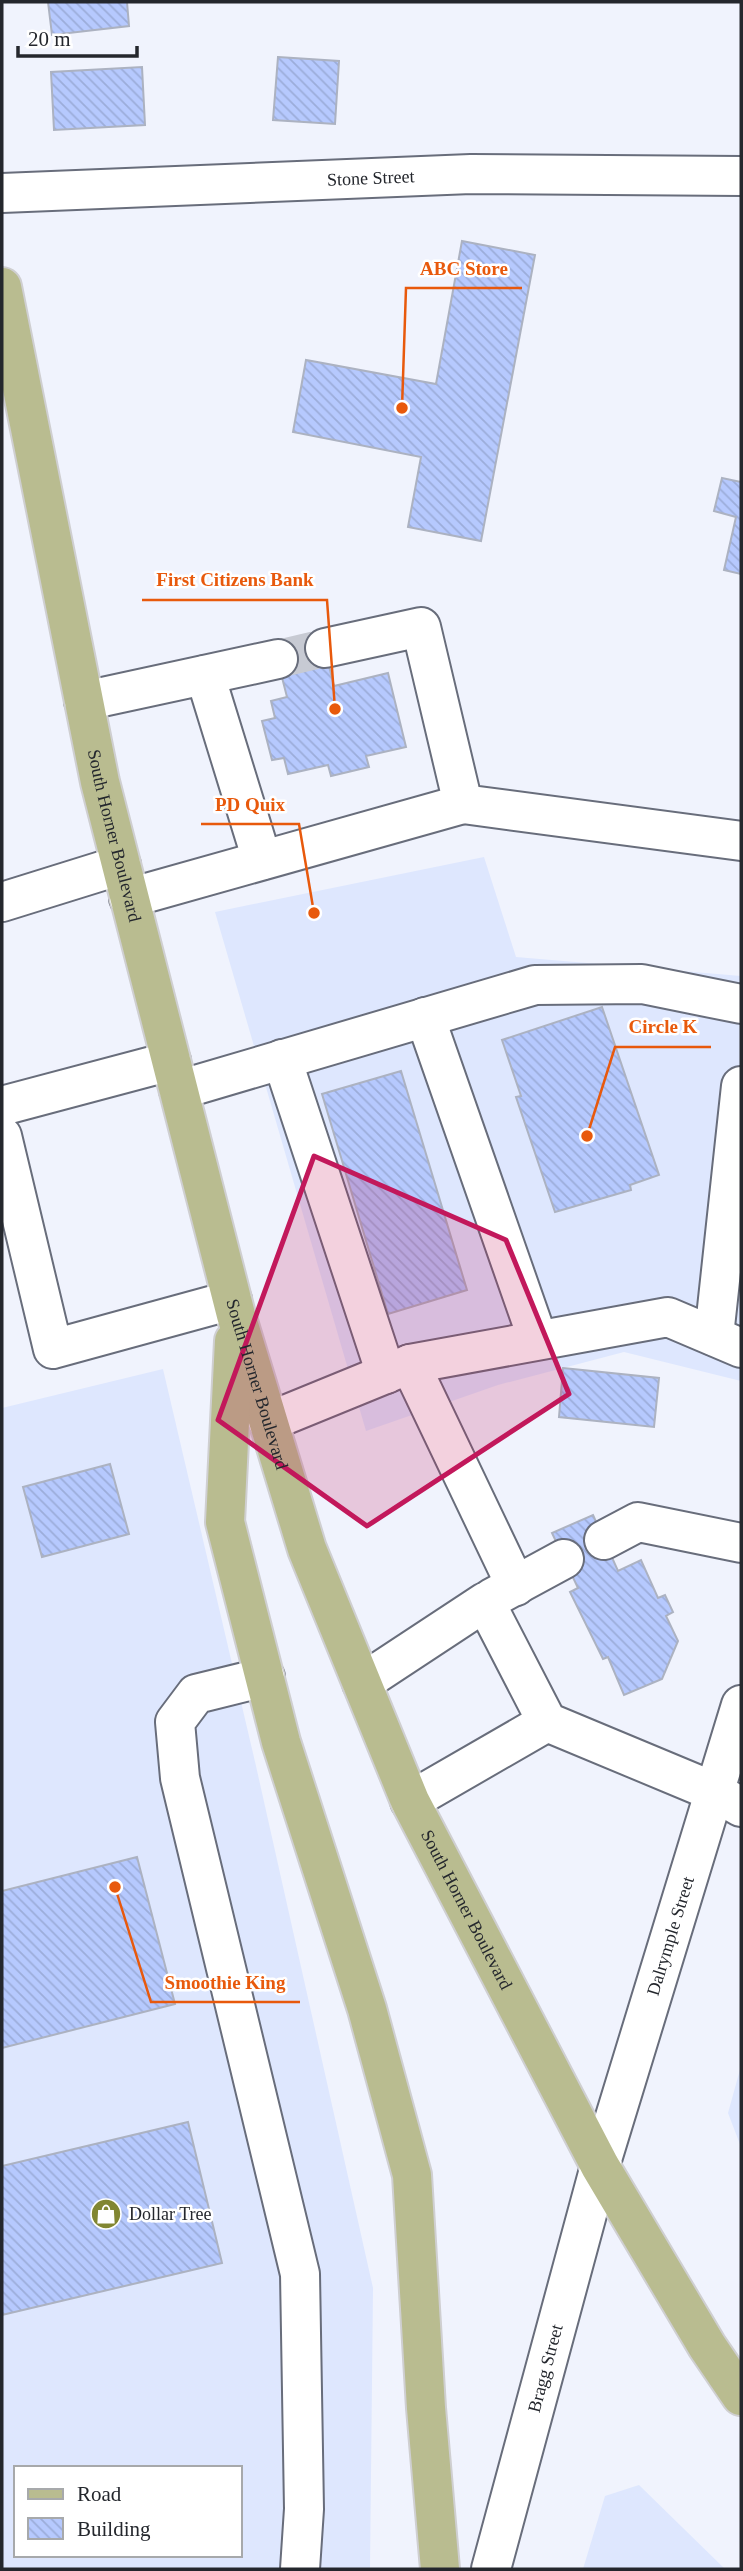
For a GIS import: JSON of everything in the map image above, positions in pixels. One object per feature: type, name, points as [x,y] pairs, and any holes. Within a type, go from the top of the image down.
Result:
[{"type":"main road","name":"South Horner Boulevard","points":[[2,287],[100,782],[234,1307],[307,1549],[410,1801],[600,2166],[707,2346],[741,2396]]},
{"type":"main road","points":[[234,1307],[225,1522],[281,1742],[367,2010],[412,2175],[426,2408],[440,2569]]},
{"type":"street","name":"Stone Street","points":[[2,193],[471,174],[741,176]]},
{"type":"street","points":[[325,648],[421,627],[463,804]]},
{"type":"street","points":[[84,701],[278,659]]},
{"type":"street","points":[[205,675],[262,860]]},
{"type":"street","points":[[2,902],[262,860],[463,804],[741,841]]},
{"type":"street","points":[[2,1106],[282,1059],[535,985],[642,984],[741,1004]]},
{"type":"street","points":[[425,1017],[538,1340]]},
{"type":"street","points":[[282,1059],[398,1369],[500,1594],[547,1722],[728,1800]]},
{"type":"street","points":[[268,1422],[398,1369],[667,1317],[728,1342],[741,1086]]},
{"type":"street","points":[[2,1136],[53,1349],[234,1307]]},
{"type":"street","points":[[604,1540],[638,1522],[741,1543]]},
{"type":"street","points":[[362,1684],[500,1594],[564,1559]]},
{"type":"street","points":[[265,1677],[196,1694],[175,1722],[180,1778],[300,2274],[304,2509],[300,2569]]},
{"type":"street","name":"Dalrymple Street","points":[[600,2166],[728,1800],[741,1705]]},
{"type":"street","points":[[410,1801],[547,1722]]},
{"type":"street","name":"Bragg Street","points":[[491,2569],[600,2166]]},
{"type":"highlighted area","points":[[314,1156],[506,1240],[569,1394],[367,1526],[218,1420]]},
{"type":"shaded area","points":[[484,857],[516,957],[741,976],[741,1381],[624,1352],[498,1385],[366,1431],[215,912]]},
{"type":"shaded area","points":[[163,1369],[256,1766],[373,2288],[370,2569],[2,2569],[2,1408]]},
{"type":"shaded area","points":[[741,2066],[741,2147],[728,2113]]},
{"type":"shaded area","points":[[639,2485],[725,2569],[583,2569],[605,2496]]},
{"type":"building","points":[[48,2],[127,2],[129,26],[52,35]]},
{"type":"building","points":[[278,57],[339,61],[335,124],[273,120]]},
{"type":"building","points":[[142,67],[145,125],[54,130],[51,72]]},
{"type":"building","points":[[462,241],[535,255],[481,541],[408,527],[421,457],[293,432],[306,360],[436,384]]},
{"type":"building","points":[[722,478],[741,482],[741,574],[724,570],[736,517],[714,511]]},
{"type":"building","points":[[309,634],[311,640],[322,638],[334,686],[388,673],[406,747],[366,756],[369,767],[331,776],[328,765],[288,774],[284,758],[272,760],[262,721],[275,718],[271,701],[287,697],[275,650],[288,646],[286,640]]},
{"type":"building","points":[[602,1007],[659,1175],[630,1185],[631,1190],[555,1212],[516,1097],[521,1096],[502,1040]]},
{"type":"building","points":[[401,1071],[467,1290],[388,1314],[322,1094]]},
{"type":"building","points":[[563,1368],[659,1378],[654,1427],[559,1417]]},
{"type":"building","points":[[110,1464],[129,1534],[42,1557],[23,1487]]},
{"type":"building","points":[[593,1515],[618,1571],[641,1560],[658,1598],[665,1595],[673,1612],[666,1616],[678,1641],[662,1679],[624,1695],[608,1657],[603,1659],[570,1592],[578,1588],[552,1533]]},
{"type":"building","points":[[137,1857],[175,2004],[2,2048],[2,1891]]},
{"type":"building","name":"Dollar Tree","points":[[188,2122],[222,2263],[2,2315],[2,2166]]},
{"type":"tunnel","points":[[278,659],[325,648]]},
{"type":"place","name":"ABC Store","points":[[402,408]]},
{"type":"place","name":"First Citizens Bank","points":[[335,709]]},
{"type":"place","name":"PD Quix","points":[[314,913]]},
{"type":"place","name":"Circle K","points":[[587,1136]]},
{"type":"place","name":"Smoothie King","points":[[115,1887]]},
{"type":"place","name":"Dollar Tree","points":[[106,2214]]}]
